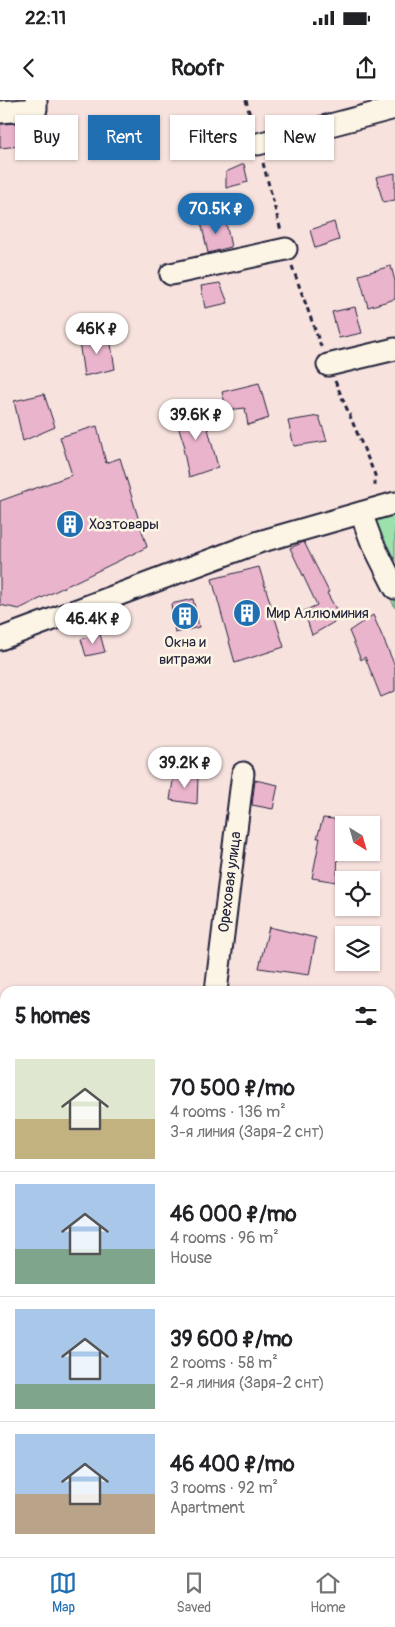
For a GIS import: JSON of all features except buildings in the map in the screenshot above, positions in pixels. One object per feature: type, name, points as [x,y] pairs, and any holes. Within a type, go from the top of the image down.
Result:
[{"type":"street","points":[[0,112],[36,109],[36,100]]},
{"type":"street","points":[[258,144],[395,108]]},
{"type":"street","points":[[171,274],[286,249]]},
{"type":"street","points":[[328,365],[395,349]]},
{"type":"street","points":[[0,639],[259,542],[395,503]]},
{"type":"street","points":[[362,513],[371,540],[395,588]]},
{"type":"street","name":"Ореховая улица","points":[[217,986],[243,773]]},
{"type":"path","points":[[246,100],[286,249],[328,365],[375,475],[375,493],[362,513]]},
{"type":"green space","points":[[395,508],[395,608],[355,522]]},
{"type":"place","name":"Хозтовары","points":[[70,524]]},
{"type":"place","name":"Мир Аллюминия","points":[[247,613]]},
{"type":"place","name":"Окна и витражи","points":[[185,616]]}]
